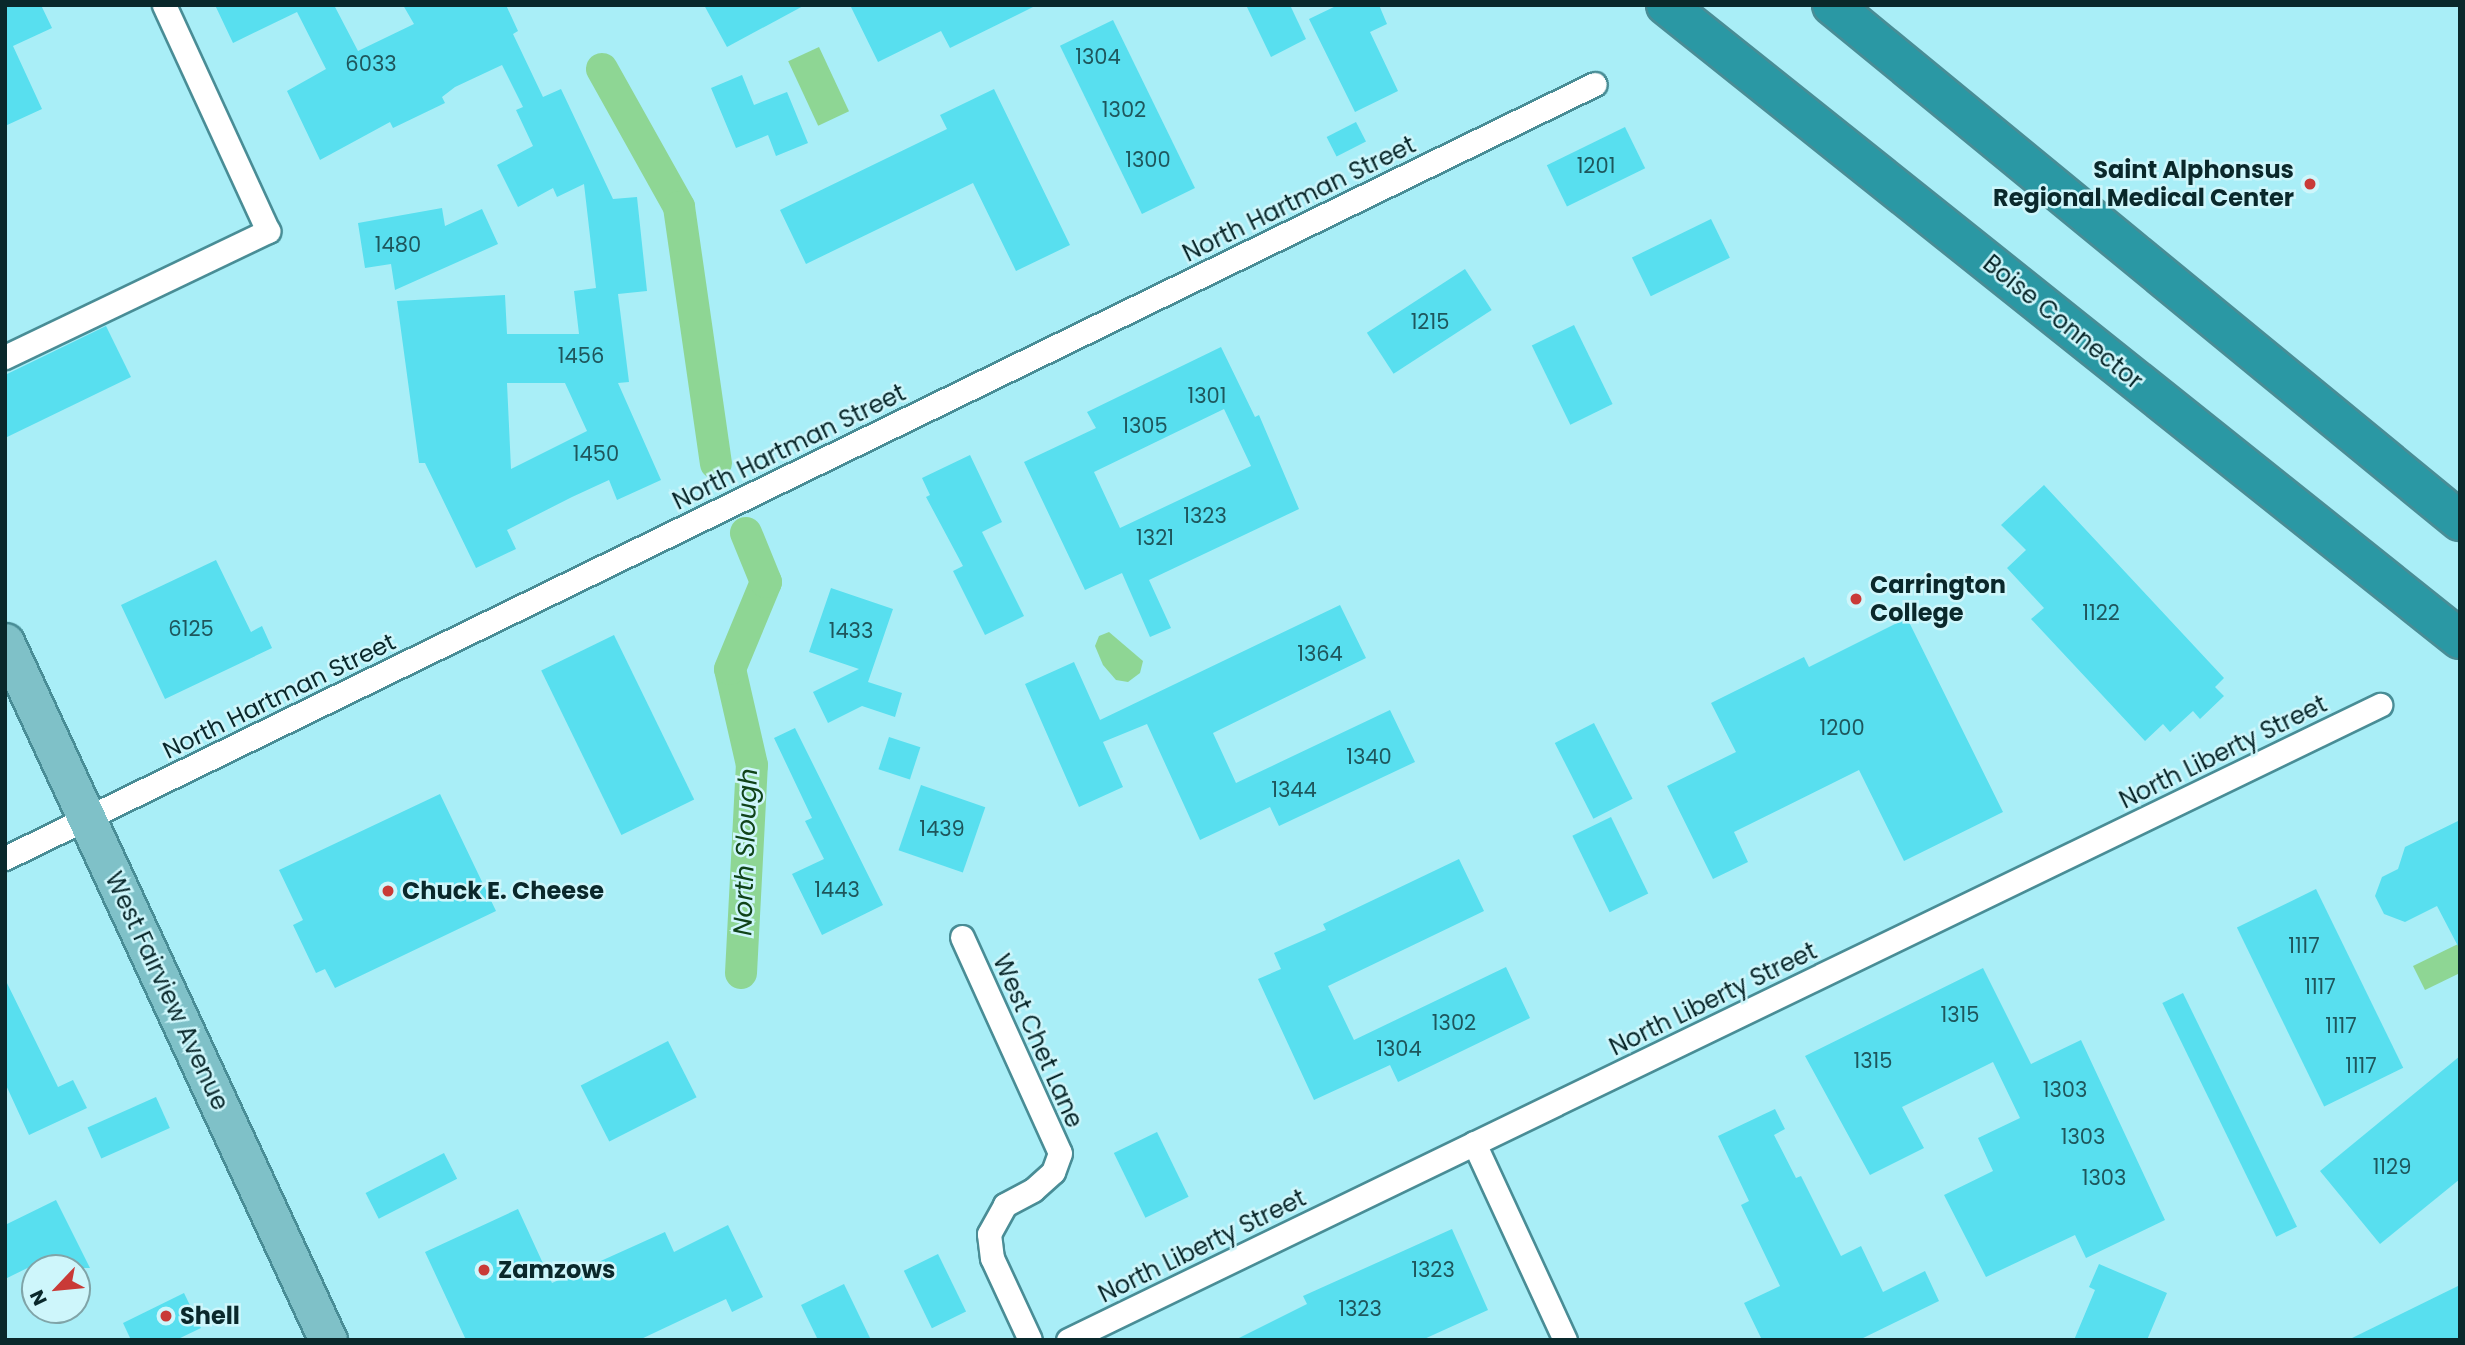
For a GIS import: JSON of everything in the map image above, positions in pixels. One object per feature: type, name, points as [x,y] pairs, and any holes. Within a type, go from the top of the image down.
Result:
[{"type":"highway","name":"Boise Connector","points":[[1666,5],[2460,639]]},
{"type":"highway","points":[[1832,5],[2460,521]]},
{"type":"main road","name":"West Fairview Avenue","points":[[5,642],[328,1340]]},
{"type":"street","points":[[5,357],[268,231],[164,5]]},
{"type":"street","name":"North Hartman Street","points":[[5,858],[1595,84]]},
{"type":"street","name":"North Liberty Street","points":[[1068,1340],[2380,705]]},
{"type":"street","name":"West Chet Lane","points":[[962,937],[1060,1153],[1053,1172],[1033,1190],[1004,1205],[989,1234],[992,1258],[1030,1340]]},
{"type":"street","points":[[1474,1143],[1565,1340]]},
{"type":"shaded area","points":[[819,47],[849,111],[818,126],[788,61]]},
{"type":"shaded area","points":[[1109,632],[1143,661],[1140,673],[1128,682],[1116,680],[1103,665],[1095,646],[1099,636]]},
{"type":"shaded area","points":[[2460,943],[2460,973],[2425,990],[2413,966]]},
{"type":"building","points":[[5,5],[41,5],[52,28],[13,46],[42,109],[5,126]]},
{"type":"building","points":[[215,5],[334,5],[358,51],[414,24],[403,5],[506,5],[518,31],[513,34],[543,97],[561,89],[613,199],[637,197],[647,291],[618,294],[629,382],[618,383],[661,480],[617,500],[609,480],[572,497],[507,530],[516,549],[476,568],[425,463],[419,463],[397,301],[505,295],[507,334],[579,334],[574,291],[596,288],[584,184],[557,197],[553,188],[518,207],[497,165],[533,146],[516,110],[523,107],[502,65],[455,87],[442,97],[445,103],[393,128],[390,122],[320,160],[287,91],[326,69],[297,12],[233,43]],"holes":[[[507,383],[565,383],[587,431],[511,469]]]},
{"type":"building","points":[[704,5],[805,5],[727,47]]},
{"type":"building","points":[[850,5],[1037,5],[950,48],[941,31],[878,62]]},
{"type":"building","points":[[1246,5],[1290,5],[1306,39],[1271,57]]},
{"type":"building","points":[[1338,5],[1379,5],[1387,24],[1370,32],[1398,91],[1355,112],[1309,19]]},
{"type":"building","points":[[1113,20],[1195,188],[1142,214],[1060,46]]},
{"type":"building","points":[[742,75],[754,105],[787,92],[808,143],[776,156],[768,135],[736,148],[711,88]]},
{"type":"building","points":[[994,89],[1070,245],[1016,271],[973,183],[806,264],[780,210],[947,129],[940,115]]},
{"type":"building","points":[[1356,122],[1366,142],[1337,157],[1327,137]]},
{"type":"building","points":[[1625,127],[1645,168],[1567,206],[1547,165]]},
{"type":"building","points":[[442,208],[445,226],[482,209],[498,244],[395,290],[391,264],[365,268],[358,223]]},
{"type":"building","points":[[1711,219],[1730,258],[1651,296],[1632,258]]},
{"type":"building","points":[[1465,269],[1492,310],[1394,374],[1367,333]]},
{"type":"building","points":[[1574,325],[1613,404],[1570,425],[1532,346]]},
{"type":"building","points":[[106,326],[131,377],[5,438],[5,375]]},
{"type":"building","points":[[1221,347],[1255,417],[1259,415],[1299,509],[1149,580],[1171,628],[1150,637],[1122,573],[1085,590],[1024,462],[1096,428],[1087,412]],"holes":[[[1224,409],[1251,466],[1120,528],[1094,472]]]},
{"type":"building","points":[[970,455],[1002,522],[982,532],[1024,616],[985,635],[953,571],[963,566],[926,497],[930,495],[922,478]]},
{"type":"building","points":[[2044,485],[2224,678],[2215,687],[2224,696],[2200,719],[2193,711],[2170,732],[2163,724],[2145,741],[2031,619],[2044,608],[2007,568],[2026,550],[2001,525]]},
{"type":"building","points":[[216,560],[251,632],[262,626],[272,648],[165,699],[121,605]]},
{"type":"building","points":[[831,588],[893,609],[868,682],[902,693],[895,717],[862,706],[828,723],[813,692],[859,669],[809,652]]},
{"type":"building","points":[[1340,605],[1366,658],[1213,733],[1236,783],[1390,710],[1415,762],[1279,826],[1270,807],[1200,840],[1147,724],[1103,742],[1123,787],[1079,807],[1025,684],[1074,662],[1100,720]]},
{"type":"building","points":[[1907,618],[2003,812],[1904,861],[1859,770],[1734,832],[1748,862],[1713,879],[1667,786],[1736,752],[1711,703],[1804,657],[1809,667]]},
{"type":"building","points":[[614,635],[694,799],[621,835],[541,671]]},
{"type":"building","points":[[1594,723],[1633,799],[1593,819],[1555,743]]},
{"type":"building","points":[[795,728],[883,905],[822,935],[792,874],[824,859],[805,821],[812,818],[774,738]]},
{"type":"building","points":[[889,737],[920,747],[910,780],[878,769]]},
{"type":"building","points":[[921,785],[985,807],[963,872],[899,850]]},
{"type":"building","name":"Chuck E. Cheese","points":[[440,794],[496,911],[335,988],[325,969],[316,973],[293,925],[303,920],[279,870]]},
{"type":"building","points":[[1611,817],[1648,893],[1610,912],[1572,836]]},
{"type":"building","points":[[2460,820],[2460,950],[2437,906],[2405,922],[2384,914],[2375,896],[2382,877],[2398,869],[2405,847]]},
{"type":"building","points":[[1459,859],[1484,911],[1328,986],[1354,1040],[1506,967],[1530,1018],[1398,1082],[1390,1065],[1314,1100],[1258,979],[1281,969],[1274,953],[1326,930],[1323,924]]},
{"type":"building","points":[[2316,889],[2403,1068],[2324,1106],[2237,928]]},
{"type":"building","points":[[1983,968],[2031,1064],[2081,1040],[2165,1220],[2086,1258],[2075,1235],[1986,1277],[1944,1195],[1993,1171],[1978,1138],[2020,1118],[1993,1062],[1902,1107],[1924,1148],[1870,1175],[1805,1056]]},
{"type":"building","points":[[5,979],[58,1087],[73,1080],[87,1108],[29,1135],[5,1083]]},
{"type":"building","points":[[2183,993],[2297,1227],[2276,1237],[2162,1003]]},
{"type":"building","points":[[668,1041],[697,1097],[609,1142],[581,1085]]},
{"type":"building","points":[[2460,1056],[2460,1179],[2380,1244],[2320,1171]]},
{"type":"building","points":[[156,1097],[170,1128],[101,1159],[87,1128]]},
{"type":"building","points":[[1775,1109],[1785,1129],[1774,1135],[1796,1178],[1801,1176],[1841,1256],[1861,1246],[1883,1292],[1925,1271],[1939,1301],[1859,1340],[1762,1340],[1744,1303],[1780,1286],[1741,1205],[1749,1201],[1718,1136]]},
{"type":"building","points":[[1157,1132],[1189,1197],[1145,1218],[1114,1153]]},
{"type":"building","points":[[444,1153],[457,1179],[379,1219],[366,1193]]},
{"type":"building","points":[[56,1200],[83,1254],[21,1254],[21,1271],[5,1279],[5,1225]]},
{"type":"building","name":"Zamzows","points":[[518,1209],[552,1283],[665,1232],[674,1252],[728,1225],[763,1297],[732,1312],[726,1299],[639,1340],[466,1340],[425,1252]]},
{"type":"building","points":[[1452,1229],[1488,1310],[1422,1340],[1235,1340],[1307,1304],[1303,1296]]},
{"type":"building","points":[[938,1254],[966,1312],[932,1328],[904,1271]]},
{"type":"building","points":[[2099,1264],[2167,1293],[2147,1340],[2074,1340],[2095,1290],[2089,1287]]},
{"type":"building","points":[[844,1284],[871,1340],[818,1340],[801,1305]]},
{"type":"building","points":[[2460,1285],[2460,1340],[2348,1340]]},
{"type":"building","name":"Shell","points":[[184,1293],[201,1328],[176,1340],[131,1340],[123,1323]]},
{"type":"waterway","name":"North Slough","points":[[602,69],[679,207],[716,463]]},
{"type":"waterway","name":"North Slough","points":[[741,973],[752,765],[730,669],[766,582],[746,533]]},
{"type":"place","name":"Saint Alphonsus Regional Medical Center","points":[[2310,184]]},
{"type":"place","name":"Carrington College","points":[[1856,599]]},
{"type":"place","name":"Chuck E. Cheese","points":[[388,891]]},
{"type":"place","name":"Zamzows","points":[[484,1270]]},
{"type":"place","name":"Shell","points":[[166,1316]]}]
